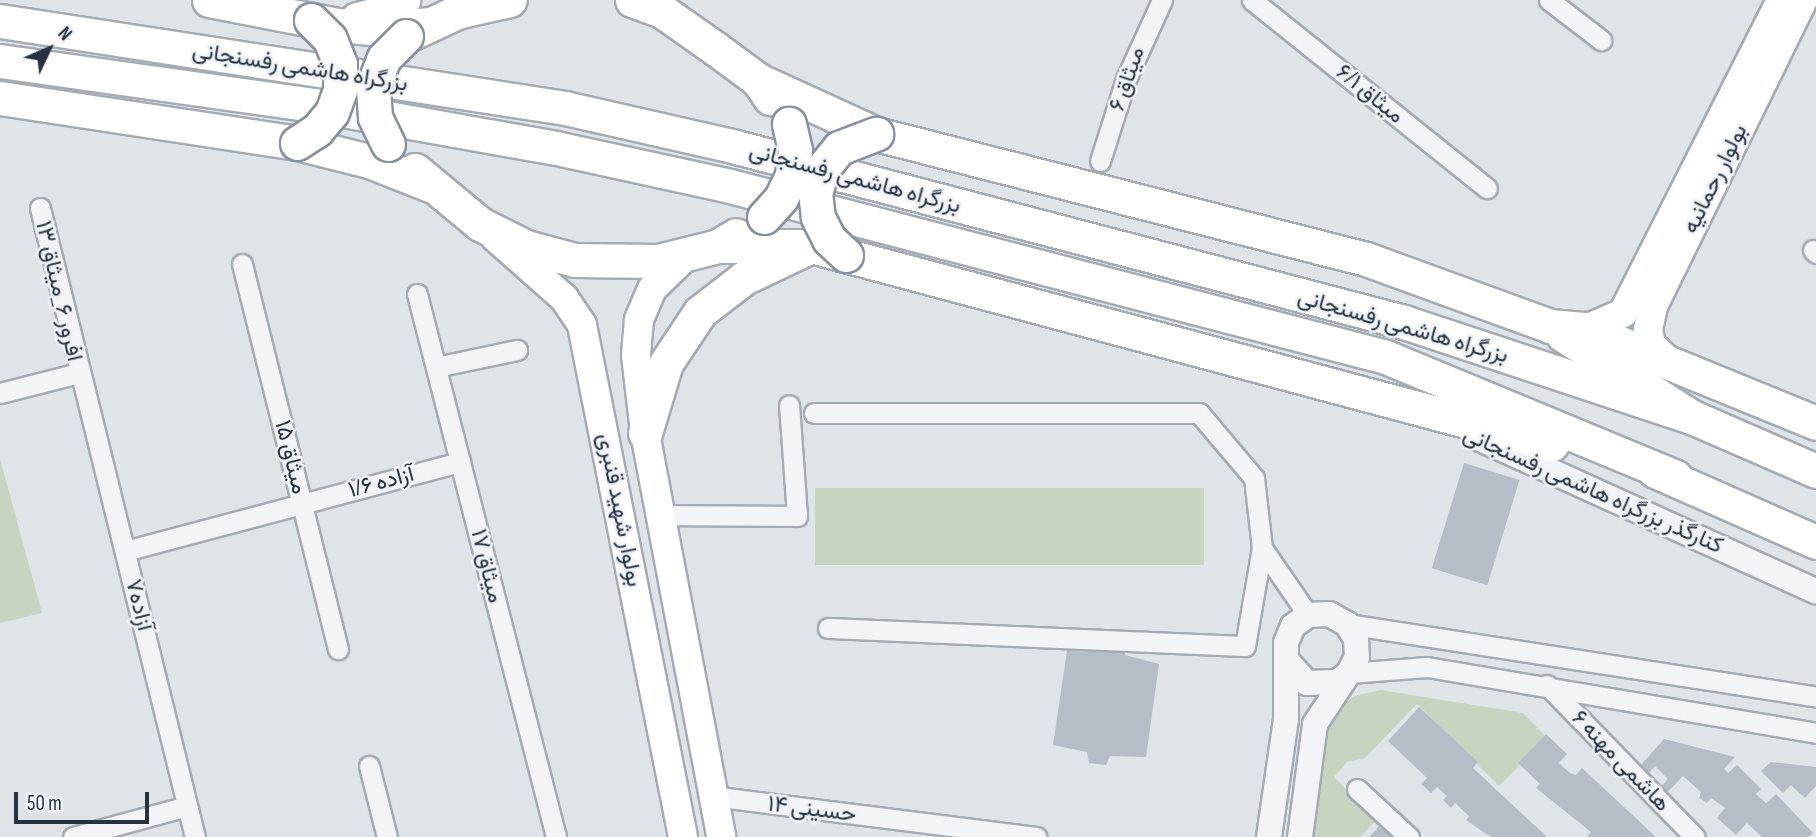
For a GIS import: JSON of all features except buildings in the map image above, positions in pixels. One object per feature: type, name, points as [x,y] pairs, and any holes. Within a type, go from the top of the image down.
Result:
[{"type":"highway","name":"بزرگراه هاشمی رفسنجانی","points":[[209,0],[324,23],[382,29],[441,18],[510,0]]},
{"type":"highway","points":[[298,143],[317,130],[332,112],[340,90],[340,64],[324,23],[388,10],[403,0]]},
{"type":"highway","points":[[632,0],[662,11],[758,80],[876,134],[1366,259],[1550,326],[1586,329],[1664,358],[1816,423]]},
{"type":"highway","points":[[441,18],[384,58],[373,86],[375,117],[388,144],[432,186],[480,224],[526,247],[575,260],[658,261],[686,256],[719,246],[764,217],[781,198],[792,175],[795,150],[789,124],[758,80]]},
{"type":"highway","name":"بزرگراه هاشمی رفسنجانی","points":[[0,21],[565,107],[723,144],[1404,323],[1692,417],[1816,471]]},
{"type":"highway","name":"بزرگراه هاشمی رفسنجانی","points":[[0,61],[320,106],[556,148],[730,186],[1386,357],[1675,477],[1816,542]]},
{"type":"highway","points":[[0,98],[298,143],[369,161],[432,186]]},
{"type":"highway","points":[[846,255],[829,239],[818,217],[815,194],[822,169],[839,148],[876,134]]},
{"type":"highway","name":"بزرگراه هاشمی رفسنجانی","points":[[719,246],[811,246],[1675,477]]},
{"type":"highway","points":[[645,433],[666,363],[700,312],[744,278],[811,246]]},
{"type":"highway","name":"بزرگراه هاشمی رفسنجانی","points":[[1550,326],[1692,417]]},
{"type":"main road","points":[[667,0],[716,49]]},
{"type":"main road","name":"بولوار رحمانیه","points":[[1664,358],[1651,345],[1648,328],[1654,304],[1781,0]]},
{"type":"main road","name":"بولوار رحمانیه","points":[[1586,329],[1623,313],[1803,0]]},
{"type":"main road","name":"بولوار شهید قنبری","points":[[480,224],[564,298],[582,325],[682,837]]},
{"type":"main road","name":"بولوار شهید قنبری","points":[[686,256],[652,289],[639,320],[636,355],[645,433],[721,837]]},
{"type":"main road","points":[[676,804],[712,796]]},
{"type":"street","name":"میثاق ۶","points":[[1100,161],[1126,79],[1162,0]]},
{"type":"street","name":"میثاق ۶/۱","points":[[1252,0],[1487,188]]},
{"type":"street","points":[[1549,0],[1601,40]]},
{"type":"street","name":"افرور ۶_میثاق ۱۳","points":[[40,208],[79,373]]},
{"type":"street","name":"میثاق ۱۵","points":[[242,264],[338,649]]},
{"type":"street","name":"میثاق ۱۷","points":[[417,294],[556,837]]},
{"type":"street","points":[[436,366],[517,350]]},
{"type":"street","points":[[0,393],[79,373]]},
{"type":"street","name":"آزاده۷","points":[[79,373],[195,837]]},
{"type":"street","name":"کنارگذر بزرگراه هاشمی رفسنجانی","points":[[1366,396],[1505,448],[1816,591]]},
{"type":"street","points":[[660,515],[797,516],[789,405]]},
{"type":"street","points":[[814,413],[1199,413],[1254,478],[1262,548],[1245,646],[828,628]]},
{"type":"street","name":"آزاده ۱/۶","points":[[125,551],[460,462]]},
{"type":"street","points":[[1262,548],[1308,615]]},
{"type":"street","points":[[1269,837],[1286,719],[1286,643],[1293,626],[1308,615],[1329,614],[1347,624],[1816,697]]},
{"type":"street","points":[[1300,837],[1315,724],[1357,657],[1356,639],[1347,624]]},
{"type":"street","points":[[1287,661],[1301,678],[1322,685],[1349,673],[1427,667],[1547,685],[1816,733]]},
{"type":"street","name":"هاشمی مهنه ۶","points":[[1547,685],[1682,833]]},
{"type":"street","points":[[369,766],[387,837]]},
{"type":"street","points":[[1357,789],[1409,837]]},
{"type":"street","name":"حسینی ۱۴","points":[[712,796],[1037,837]]},
{"type":"street","points":[[73,837],[187,806]]},
{"type":"green space","points":[[0,459],[42,613],[0,623]]},
{"type":"green space","points":[[815,488],[1204,488],[1204,565],[815,565]]},
{"type":"green space","points":[[1381,690],[1523,713],[1547,738],[1499,786],[1417,704],[1365,758],[1347,762],[1334,777],[1377,820],[1360,837],[1304,837],[1313,760],[1333,713],[1354,696]]}]
